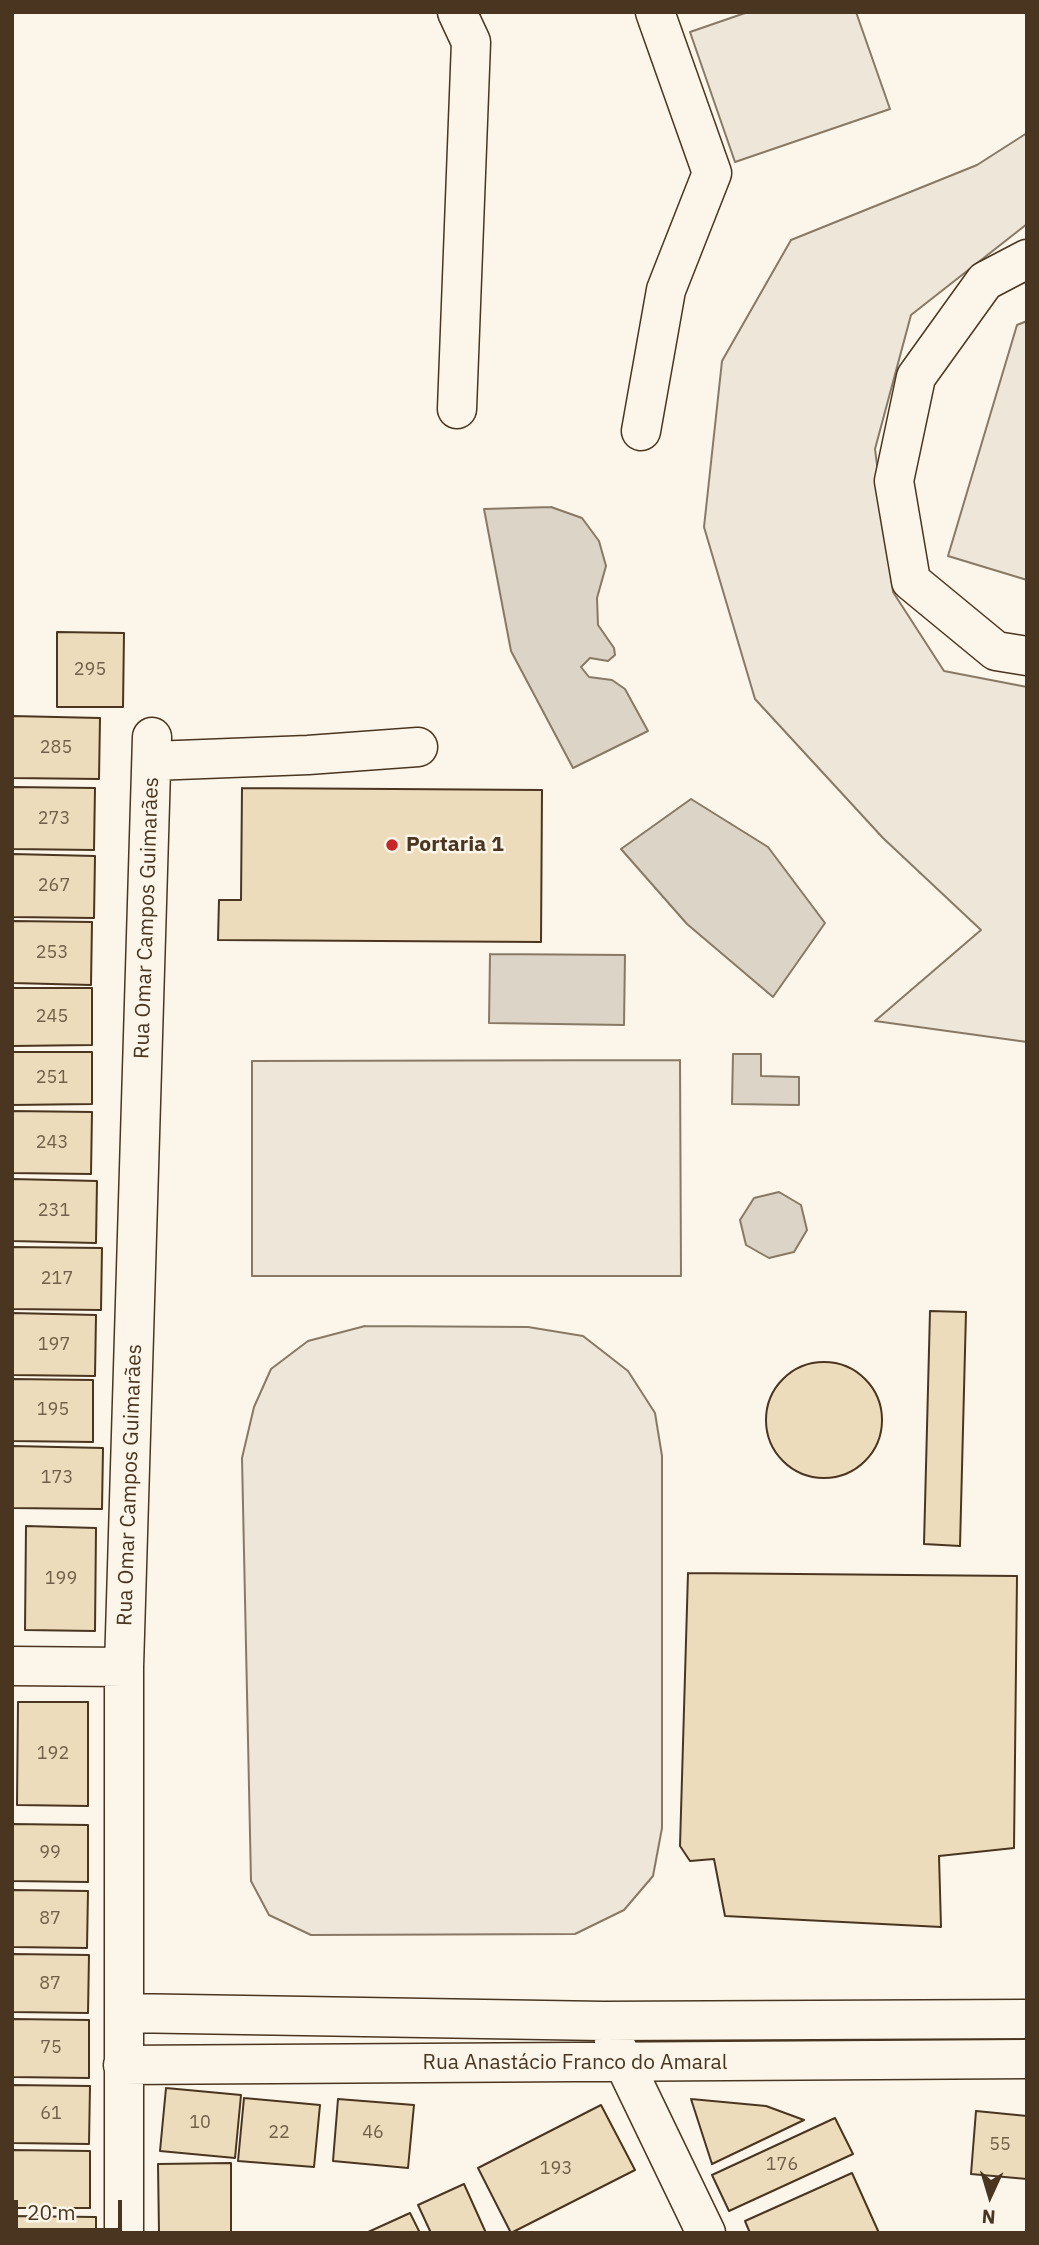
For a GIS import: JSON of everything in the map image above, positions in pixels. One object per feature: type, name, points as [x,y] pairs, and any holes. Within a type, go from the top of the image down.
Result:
[{"type":"street","points":[[457,12],[471,43],[457,409]]},
{"type":"street","points":[[641,431],[666,290],[712,173],[655,12]]},
{"type":"street","points":[[1027,260],[985,281],[916,377],[894,481],[911,581],[996,651],[1027,656]]},
{"type":"street","name":"Rua Omar Campos Guimarães","points":[[124,2233],[124,1667],[152,749],[308,755],[418,747]]},
{"type":"street","points":[[12,1666],[124,1667]]},
{"type":"street","name":"Rua Anastácio Franco do Amaral","points":[[124,2013],[603,2021],[1027,2019]]},
{"type":"street","points":[[603,2021],[626,2063],[706,2233]]},
{"type":"street","name":"Rua Anastácio Franco do Amaral","points":[[123,2065],[1027,2059]]},
{"type":"shaded area","points":[[748,12],[856,12],[890,109],[735,162],[690,32]]},
{"type":"shaded area","points":[[1027,133],[1027,224],[911,315],[875,449],[893,592],[944,671],[1027,687],[1027,1042],[875,1021],[981,930],[883,838],[755,699],[704,527],[722,361],[791,240],[977,165]]},
{"type":"shaded area","points":[[1027,321],[1027,580],[948,556],[1017,325]]},
{"type":"shaded area","points":[[551,507],[582,518],[599,541],[606,566],[597,598],[598,625],[614,648],[615,655],[608,661],[590,658],[581,667],[589,677],[612,680],[625,689],[648,731],[573,768],[511,651],[484,509]]},
{"type":"shaded area","points":[[691,799],[768,847],[825,923],[773,997],[687,924],[621,849]]},
{"type":"shaded area","points":[[490,954],[625,955],[624,1025],[489,1023]]},
{"type":"shaded area","points":[[733,1054],[761,1054],[761,1076],[799,1077],[799,1105],[732,1104]]},
{"type":"shaded area","points":[[680,1060],[681,1276],[252,1276],[252,1061]]},
{"type":"shaded area","points":[[779,1192],[801,1205],[807,1230],[794,1252],[769,1258],[746,1245],[740,1220],[754,1198]]},
{"type":"shaded area","points":[[365,1326],[528,1327],[583,1336],[628,1371],[655,1413],[662,1456],[662,1828],[653,1876],[624,1910],[575,1934],[311,1935],[269,1915],[251,1881],[242,1458],[254,1407],[271,1369],[308,1341]]},
{"type":"building","points":[[57,632],[124,633],[123,707],[57,707]]},
{"type":"building","points":[[12,716],[100,718],[99,779],[12,778]]},
{"type":"building","points":[[12,787],[95,788],[94,850],[12,849]]},
{"type":"building","name":"Portaria 1","points":[[242,788],[542,790],[541,942],[218,940],[219,900],[241,900]]},
{"type":"building","points":[[12,854],[95,856],[94,918],[12,917]]},
{"type":"building","points":[[12,921],[92,922],[91,985],[12,983]]},
{"type":"building","points":[[12,988],[92,988],[92,1045],[12,1046]]},
{"type":"building","points":[[12,1052],[92,1052],[92,1104],[12,1105]]},
{"type":"building","points":[[12,1111],[92,1112],[91,1174],[12,1173]]},
{"type":"building","points":[[12,1179],[97,1181],[96,1243],[12,1241]]},
{"type":"building","points":[[12,1247],[102,1248],[101,1310],[12,1309]]},
{"type":"building","points":[[930,1311],[966,1312],[960,1546],[924,1544]]},
{"type":"building","points":[[12,1313],[96,1315],[95,1376],[12,1375]]},
{"type":"building","points":[[824,1362],[846,1367],[865,1379],[877,1398],[882,1420],[877,1442],[865,1461],[846,1473],[824,1478],[802,1473],[783,1461],[771,1442],[766,1420],[771,1398],[783,1379],[802,1367]]},
{"type":"building","points":[[12,1379],[93,1380],[93,1442],[12,1441]]},
{"type":"building","points":[[12,1446],[103,1448],[102,1509],[12,1508]]},
{"type":"building","points":[[26,1526],[96,1528],[95,1631],[25,1630]]},
{"type":"building","points":[[688,1573],[1017,1576],[1014,1848],[939,1856],[941,1927],[725,1916],[714,1859],[690,1861],[680,1846]]},
{"type":"building","points":[[18,1702],[88,1702],[88,1806],[17,1805]]},
{"type":"building","points":[[12,1824],[88,1825],[88,1882],[12,1881]]},
{"type":"building","points":[[12,1890],[88,1891],[87,1948],[12,1947]]},
{"type":"building","points":[[12,1954],[89,1955],[88,2013],[12,2012]]},
{"type":"building","points":[[12,2019],[89,2020],[89,2078],[12,2077]]},
{"type":"building","points":[[12,2085],[90,2086],[89,2144],[12,2143]]},
{"type":"building","points":[[166,2088],[241,2095],[235,2158],[160,2151]]},
{"type":"building","points":[[244,2098],[320,2105],[314,2167],[238,2161]]},
{"type":"building","points":[[338,2099],[414,2105],[408,2168],[333,2161]]},
{"type":"building","points":[[691,2099],[766,2106],[804,2120],[712,2164]]},
{"type":"building","points":[[601,2105],[635,2170],[511,2233],[478,2168]]},
{"type":"building","points":[[976,2111],[1027,2116],[1027,2179],[971,2174]]},
{"type":"building","points":[[835,2118],[853,2154],[729,2211],[712,2175]]},
{"type":"building","points":[[12,2150],[90,2151],[90,2208],[12,2208]]},
{"type":"building","points":[[231,2163],[231,2232],[159,2233],[158,2164]]},
{"type":"building","points":[[852,2173],[879,2233],[750,2233],[745,2221]]},
{"type":"building","points":[[464,2184],[486,2233],[431,2233],[418,2205]]},
{"type":"building","points":[[410,2213],[420,2233],[366,2233]]},
{"type":"building","points":[[12,2216],[96,2217],[96,2233],[12,2233]]},
{"type":"place","name":"Portaria 1","points":[[392,845]]}]
